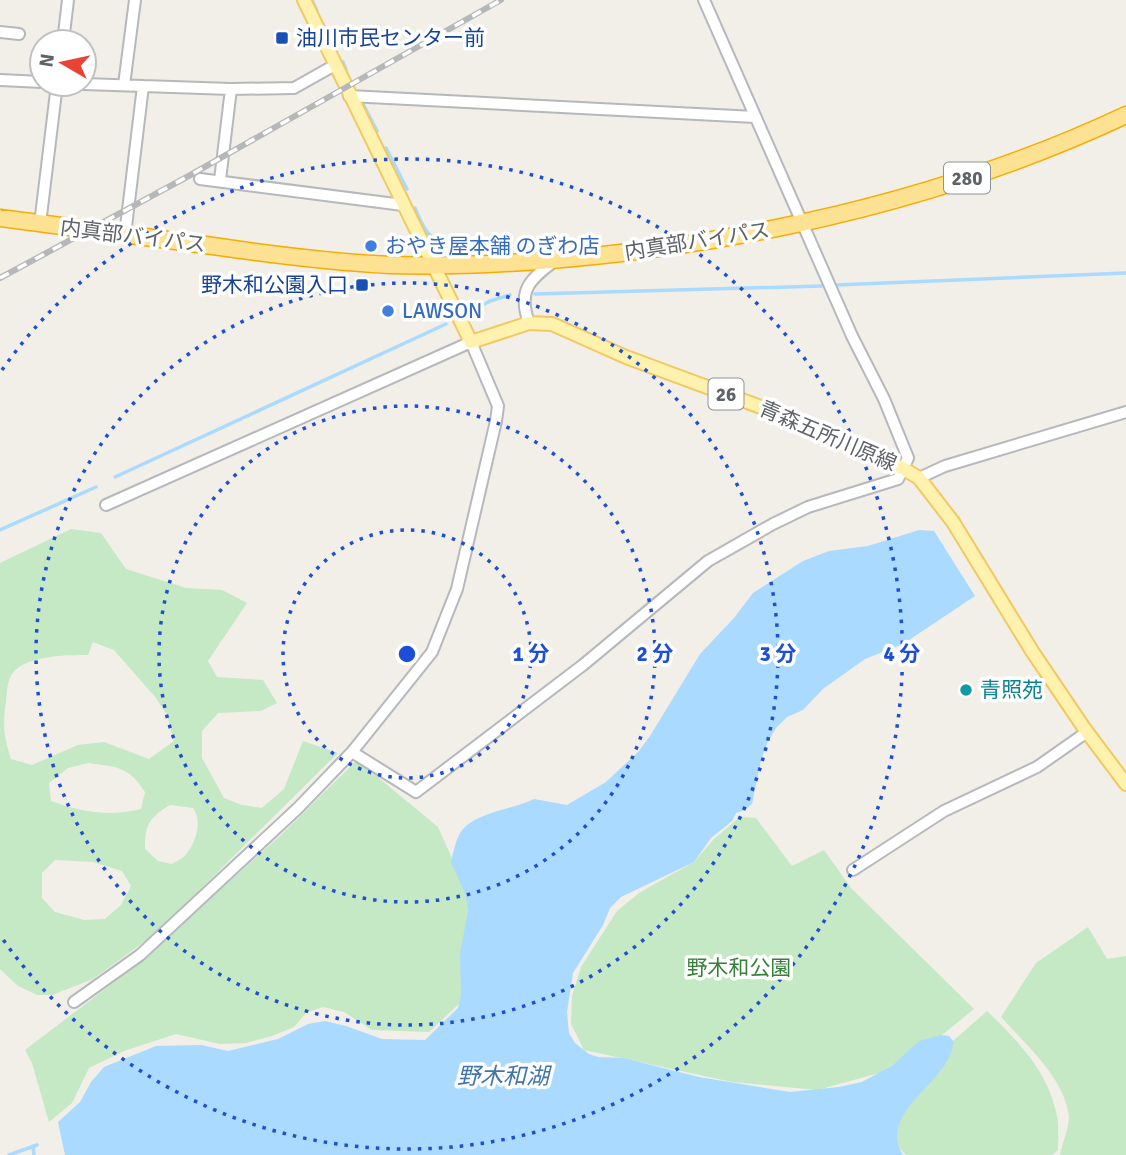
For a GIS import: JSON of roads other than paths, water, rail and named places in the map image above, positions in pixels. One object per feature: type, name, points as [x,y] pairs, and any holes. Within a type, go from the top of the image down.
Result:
[{"type":"highway","name":"内真部バイパス","points":[[0,218],[297,257],[433,266],[556,260],[675,246],[803,224],[912,197],[1017,162],[1126,116]]},
{"type":"main road","points":[[304,0],[471,342]]},
{"type":"main road","name":"青森五所川原線","points":[[471,342],[529,323],[552,324],[626,357],[804,423],[919,478],[953,522],[1017,628],[1087,732],[1126,783]]},
{"type":"street","points":[[65,28],[68,0]]},
{"type":"street","points":[[124,85],[135,0]]},
{"type":"street","points":[[352,752],[416,792],[593,657],[708,561],[808,507],[898,479],[904,469],[908,458],[884,399],[852,336],[704,0]]},
{"type":"street","points":[[0,32],[19,34]]},
{"type":"street","points":[[98,84],[294,89],[335,65]]},
{"type":"street","points":[[0,80],[28,81]]},
{"type":"street","points":[[125,235],[143,86]]},
{"type":"street","points":[[220,180],[232,89]]},
{"type":"street","points":[[349,96],[755,117]]},
{"type":"street","points":[[40,224],[55,98]]},
{"type":"street","points":[[200,178],[403,205]]},
{"type":"street","points":[[529,323],[523,308],[526,290],[534,276],[556,260]]},
{"type":"street","points":[[74,1002],[140,955],[298,808],[352,752],[432,652],[457,589],[498,413],[493,391],[471,342],[106,505]]},
{"type":"street","points":[[919,478],[945,466],[1126,412]]},
{"type":"street","points":[[853,870],[944,811],[1037,767],[1087,732]]},
{"type":"water","name":"野木和湖","points":[[919,530],[934,531],[975,596],[903,644],[865,659],[823,689],[803,710],[787,717],[776,728],[761,760],[752,804],[736,813],[732,821],[711,838],[694,862],[621,897],[610,908],[603,925],[573,973],[567,1012],[569,1033],[575,1043],[589,1054],[623,1058],[699,1077],[790,1092],[862,1082],[893,1065],[919,1041],[942,1035],[949,1036],[953,1041],[950,1055],[899,1124],[897,1139],[903,1155],[65,1155],[58,1122],[80,1102],[91,1082],[104,1067],[156,1046],[201,1045],[228,1051],[278,1039],[308,1024],[325,1021],[382,1039],[425,1040],[458,1008],[461,995],[460,954],[468,911],[466,896],[451,862],[459,835],[465,827],[482,816],[534,799],[567,805],[606,782],[639,751],[700,654],[753,593],[803,561],[829,551],[868,546]]},
{"type":"waterway","points":[[312,0],[317,11]]},
{"type":"waterway","points":[[328,32],[336,47]]},
{"type":"waterway","points":[[343,62],[346,70]]},
{"type":"waterway","points":[[362,102],[377,131]]},
{"type":"waterway","points":[[386,148],[407,189]]},
{"type":"waterway","points":[[415,208],[426,231],[438,240],[466,243],[503,240]]},
{"type":"waterway","points":[[836,285],[1126,273]]},
{"type":"waterway","points":[[535,294],[822,286]]},
{"type":"waterway","points":[[472,311],[490,301],[510,295]]},
{"type":"waterway","points":[[115,477],[446,324]]},
{"type":"waterway","points":[[0,530],[96,487]]},
{"type":"waterway","points":[[9,1155],[37,1145]]},
{"type":"waterway","points":[[33,1146],[34,1155]]},
{"type":"railway","points":[[0,278],[185,178],[501,0]]},
{"type":"place","name":"油川市民センター前","points":[[282,38]]},
{"type":"place","name":"おやき屋本舗 のぎわ店","points":[[371,246]]},
{"type":"place","name":"野木和公園入口","points":[[362,285]]},
{"type":"place","name":"LAWSON","points":[[388,311]]},
{"type":"place","name":"青照苑","points":[[966,690]]},
{"type":"park label","name":"野木和公園","points":[[739,968]]}]
